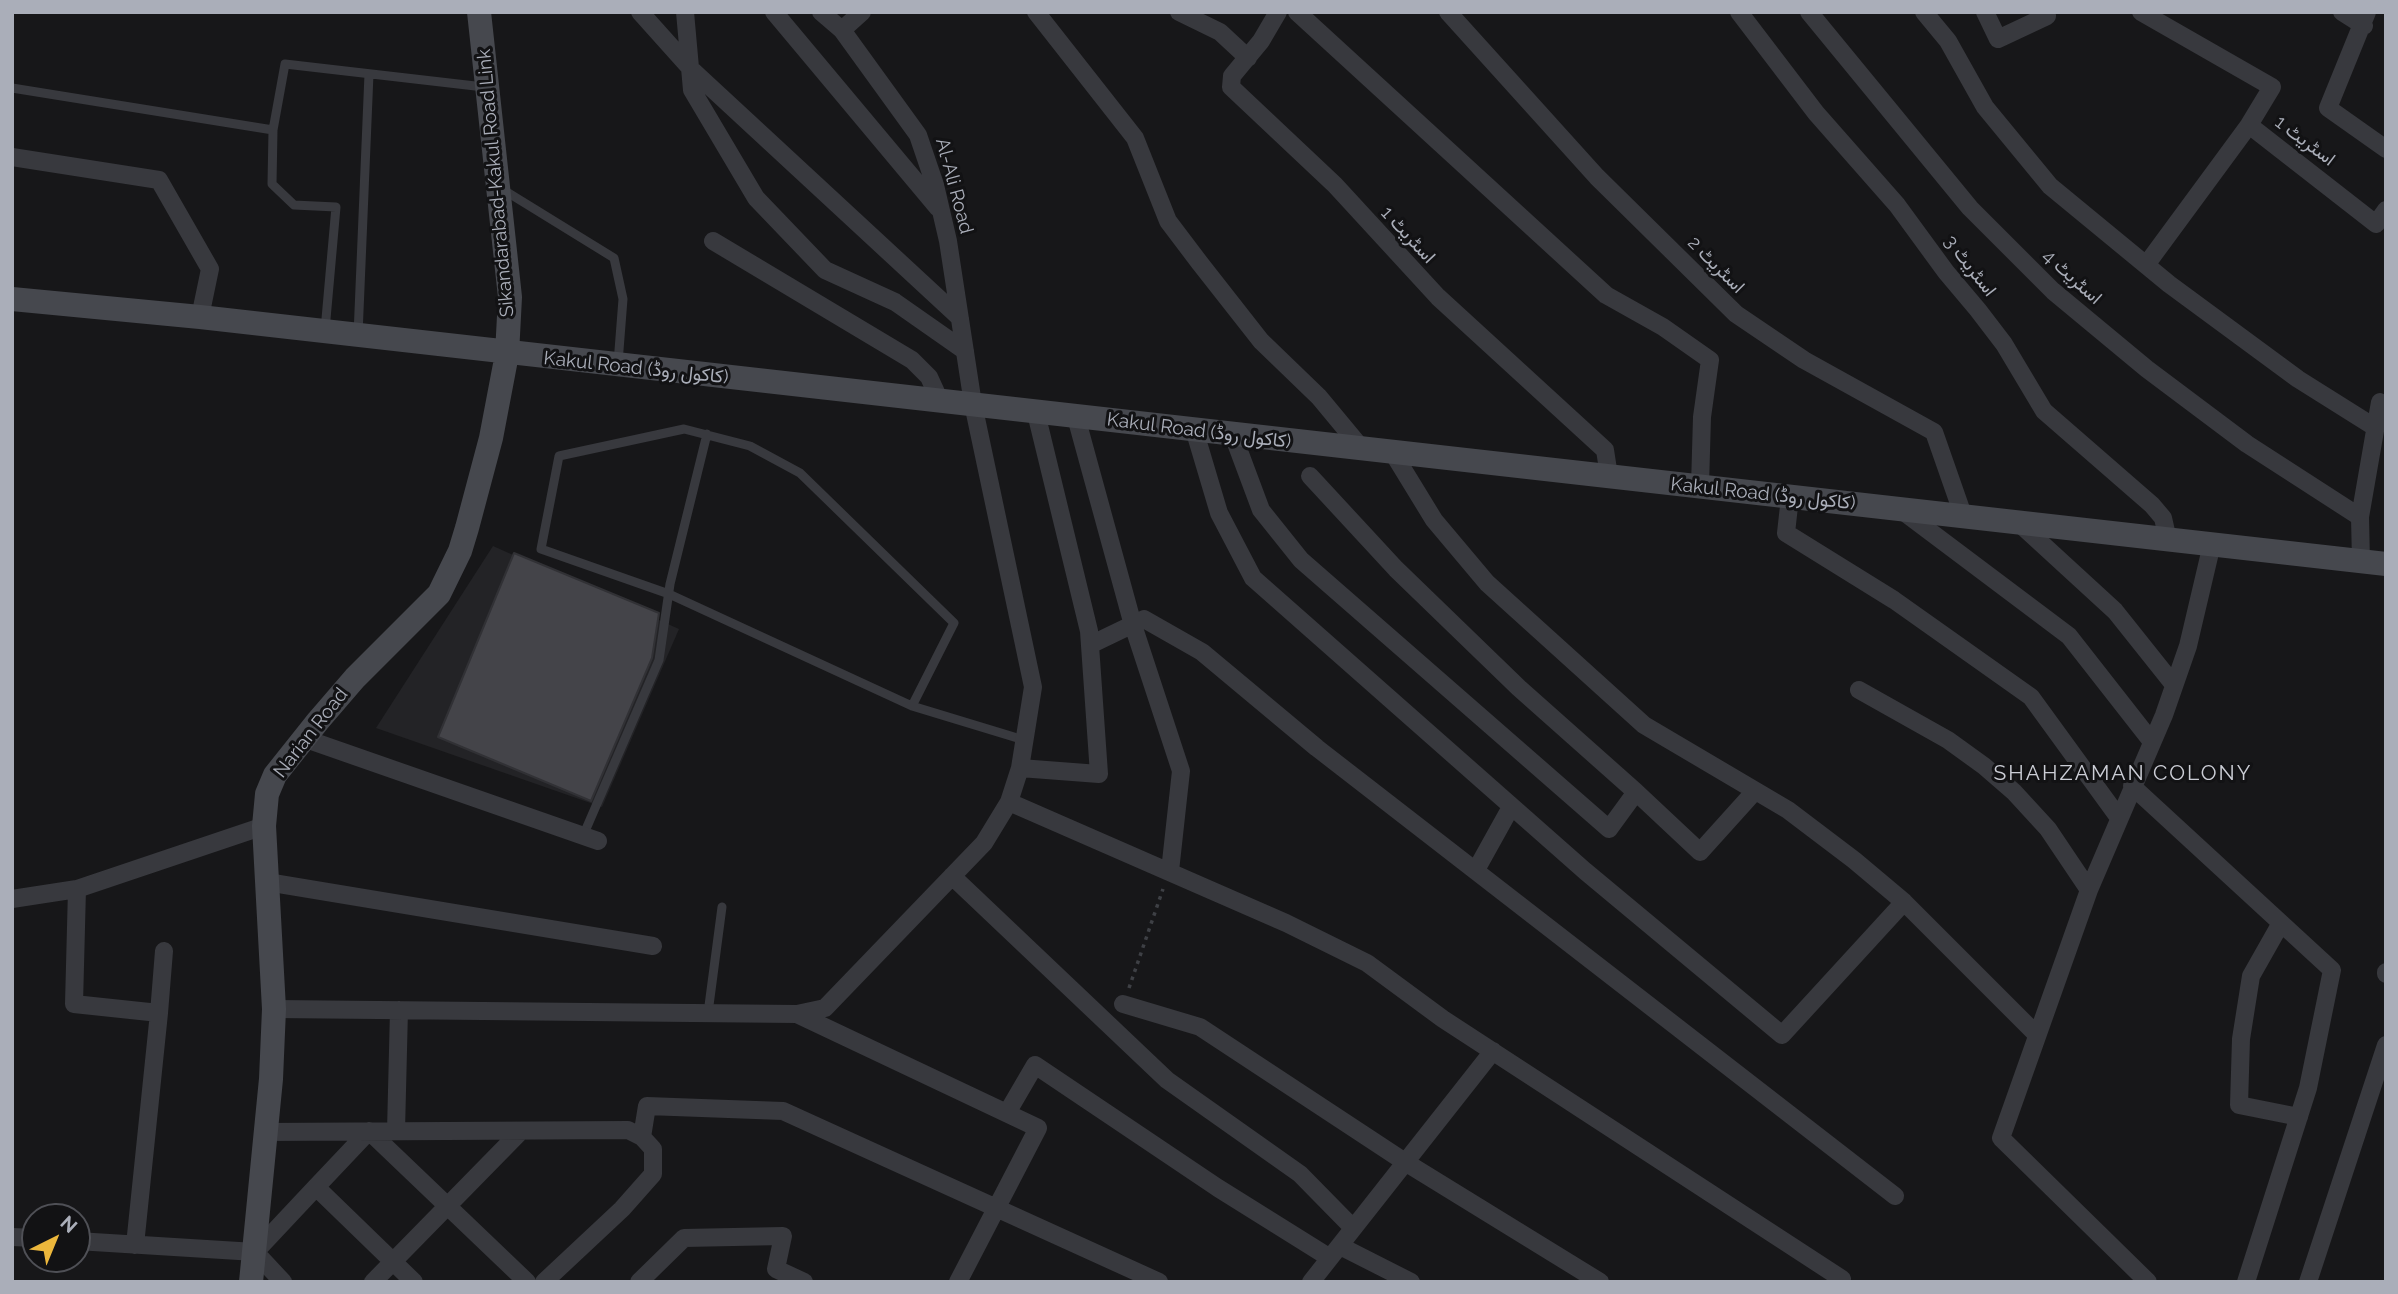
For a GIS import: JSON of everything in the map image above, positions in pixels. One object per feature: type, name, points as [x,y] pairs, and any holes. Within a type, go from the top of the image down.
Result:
[{"type":"main road","name":"Sikandarabad-Kakul Road Link","points":[[479,12],[510,297],[508,354]]},
{"type":"main road","name":"Kakul Road (کاکول روڈ)","points":[[12,299],[200,317],[508,354],[2374,563]]},
{"type":"main road","name":"Narian Road","points":[[251,1282],[274,1009],[264,826],[267,793],[275,775],[303,738],[355,678],[432,604],[449,575],[460,551],[491,438],[508,354]]},
{"type":"street","points":[[640,12],[688,65],[960,318]]},
{"type":"street","points":[[685,12],[692,90],[757,198],[825,270],[895,302],[965,351]]},
{"type":"street","points":[[774,12],[941,212]]},
{"type":"street","name":"Al-Ali Road","points":[[797,1014],[825,1008],[984,843],[1009,802],[1020,768],[1033,687],[973,404],[941,212],[918,135],[842,30],[821,12]]},
{"type":"street","points":[[842,30],[862,12]]},
{"type":"street","points":[[1036,12],[1135,138],[1168,220],[1199,262],[1261,341],[1320,397],[1363,450]]},
{"type":"street","points":[[1179,12],[1220,32],[1248,58]]},
{"type":"street","name":"اسٹریٹ 1","points":[[1278,12],[1248,58],[1232,76],[1231,87],[1335,186],[1438,297],[1605,450],[1609,476]]},
{"type":"street","points":[[1297,12],[1606,295],[1662,327],[1710,360],[1702,417],[1700,486]]},
{"type":"street","name":"اسٹریٹ 2","points":[[1448,12],[1597,177],[1736,314],[1804,360],[1934,432],[1963,515]]},
{"type":"street","name":"اسٹریٹ 3","points":[[1739,12],[1816,113],[1897,205],[1946,272],[1979,310],[2004,344],[2044,411],[2152,505],[2163,518],[2168,540]]},
{"type":"street","name":"اسٹریٹ 4","points":[[1809,12],[1970,208],[2053,291],[2147,369],[2247,444],[2360,517]]},
{"type":"street","points":[[1924,12],[1948,41],[1985,107],[2050,186],[2146,265],[2298,379],[2376,428]]},
{"type":"street","points":[[1985,12],[1998,39],[2047,16],[2046,12]]},
{"type":"street","name":"اسٹریٹ 1","points":[[2141,12],[2272,87],[2249,125],[2376,224],[2386,210]]},
{"type":"street","points":[[2342,12],[2366,19],[2328,108],[2386,149]]},
{"type":"street","points":[[2146,265],[2249,125]]},
{"type":"street","points":[[12,157],[159,180],[210,269],[200,317]]},
{"type":"street","points":[[713,242],[912,360],[929,377],[940,401]]},
{"type":"street","points":[[2374,563],[2360,517],[2381,402]]},
{"type":"street","points":[[1020,768],[1099,774],[1090,645],[1036,413]]},
{"type":"street","points":[[1076,417],[1133,625],[1181,771],[1170,871]]},
{"type":"street","points":[[1194,429],[1219,513],[1253,578],[1511,807],[1782,1035],[1904,902]]},
{"type":"street","points":[[1233,435],[1261,510],[1301,560],[1609,829],[1636,792]]},
{"type":"street","points":[[1393,453],[1434,520],[1487,583],[1644,725],[1788,810],[1904,902],[2036,1034]]},
{"type":"street","points":[[1310,476],[1406,578],[1519,688],[1700,852],[1755,791]]},
{"type":"street","points":[[1790,497],[1786,533],[1894,600],[2031,697],[2119,818]]},
{"type":"street","points":[[1900,509],[2068,636],[2152,742]]},
{"type":"street","points":[[2018,522],[2115,611],[2174,685]]},
{"type":"street","points":[[2148,1282],[2001,1138],[2036,1034],[2090,891],[2174,685],[2191,636],[2212,544]]},
{"type":"street","points":[[1090,645],[1144,619],[1202,652],[1317,748],[1895,1196]]},
{"type":"street","points":[[1859,690],[1948,740],[2014,792],[2048,829],[2090,891]]},
{"type":"street","points":[[303,738],[590,838]]},
{"type":"street","points":[[2133,786],[2332,970],[2300,1117],[2246,1282]]},
{"type":"street","points":[[1009,802],[1170,871],[1367,963],[1493,1051],[1842,1279]]},
{"type":"street","points":[[1476,870],[1511,807]]},
{"type":"street","points":[[12,899],[77,889],[264,826]]},
{"type":"street","points":[[952,876],[1167,1080],[1300,1174],[1353,1228]]},
{"type":"street","points":[[267,882],[653,946]]},
{"type":"street","points":[[77,889],[74,1004],[159,1013]]},
{"type":"street","points":[[2281,923],[2251,976],[2241,1039],[2239,1105],[2300,1117]]},
{"type":"street","points":[[135,1245],[164,951]]},
{"type":"street","points":[[1123,1004],[1200,1027],[1405,1162],[1600,1282]]},
{"type":"street","points":[[274,1009],[797,1014],[1038,1128],[958,1282]]},
{"type":"street","points":[[396,1131],[399,1010]]},
{"type":"street","points":[[2308,1282],[2386,1045]]},
{"type":"street","points":[[1311,1282],[1493,1051]]},
{"type":"street","points":[[1007,1113],[1035,1065],[1218,1188],[1335,1252],[1411,1282]]},
{"type":"street","points":[[642,1137],[647,1105],[783,1111],[1159,1282]]},
{"type":"street","points":[[264,1132],[628,1130],[642,1137],[653,1149],[653,1174],[622,1209],[544,1282]]},
{"type":"street","points":[[369,1131],[527,1282]]},
{"type":"street","points":[[255,1252],[369,1131]]},
{"type":"street","points":[[373,1282],[521,1131]]},
{"type":"street","points":[[316,1187],[414,1282]]},
{"type":"street","points":[[639,1282],[684,1238],[783,1236],[776,1269],[804,1282]]},
{"type":"street","points":[[91,1242],[255,1252],[283,1282]]},
{"type":"lane","points":[[324,332],[336,207],[294,205],[272,184],[273,130],[285,64],[487,88]]},
{"type":"lane","points":[[358,336],[369,74]]},
{"type":"lane","points":[[12,88],[273,130]]},
{"type":"lane","points":[[497,186],[614,258],[623,299],[618,366]]},
{"type":"lane","points":[[912,706],[954,623],[800,473],[750,446],[684,429],[559,456],[541,549],[668,594],[912,706],[1024,740]]},
{"type":"lane","points":[[590,838],[659,660],[668,594],[707,434]]},
{"type":"lane","points":[[708,1013],[722,907]]},
{"type":"path","points":[[1123,1004],[1170,871]]},
{"type":"shaded area","points":[[493,546],[679,629],[602,807],[376,728]]},
{"type":"building","points":[[514,553],[659,613],[652,658],[591,801],[438,737]]},
{"type":"district","name":"SHAHZAMAN COLONY","points":[[2123,774]]}]
